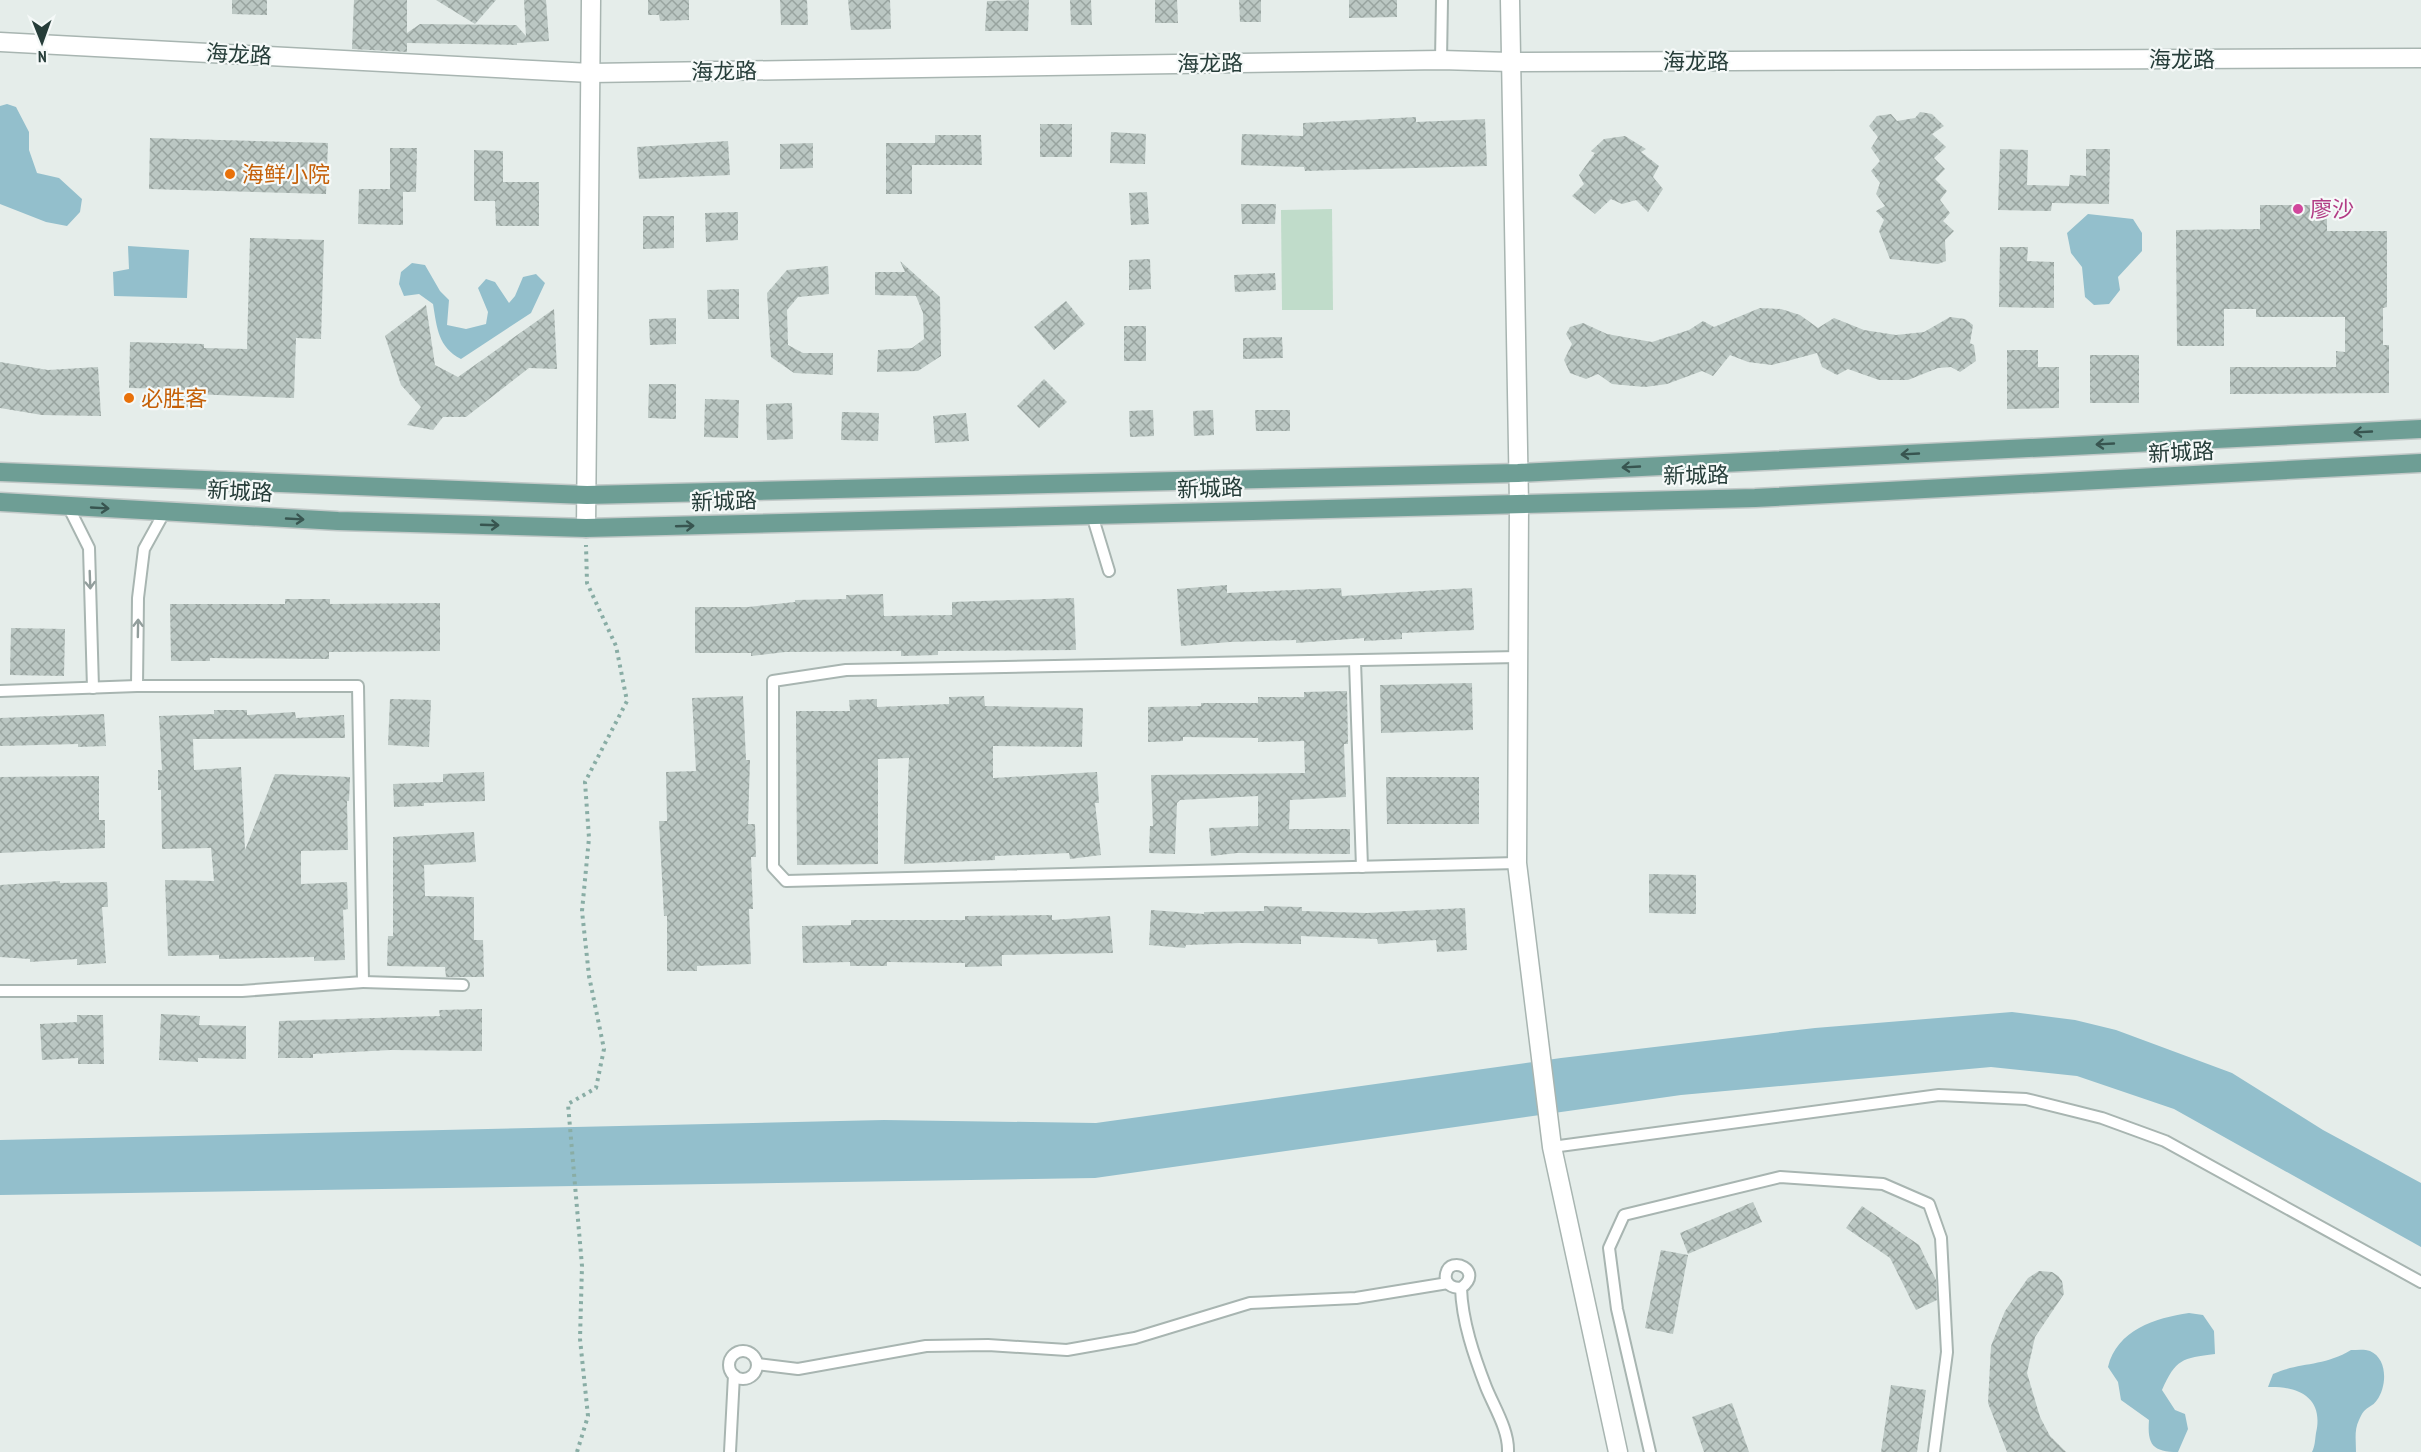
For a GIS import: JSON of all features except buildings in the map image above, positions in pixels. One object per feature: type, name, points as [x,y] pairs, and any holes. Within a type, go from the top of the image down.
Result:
[{"type":"main road","name":"新城路","points":[[0,472],[587,495],[1518,473],[2421,429]]},
{"type":"main road","name":"新城路","points":[[0,502],[338,521],[586,528],[1755,498],[2421,463]]},
{"type":"street","points":[[586,528],[591,0]]},
{"type":"street","points":[[1510,0],[1519,504],[1517,864],[1552,1147],[1618,1452]]},
{"type":"street","name":"海龙路","points":[[0,42],[591,73],[1441,60],[1510,62],[2421,58]]},
{"type":"lane","points":[[1441,60],[1442,0]]},
{"type":"lane","points":[[68,506],[89,548],[93,688]]},
{"type":"lane","points":[[137,686],[138,598],[144,549],[165,512]]},
{"type":"lane","points":[[1092,515],[1109,571]]},
{"type":"lane","points":[[1517,864],[786,881],[773,867],[773,681],[846,670],[1518,657]]},
{"type":"lane","points":[[1355,661],[1362,867]]},
{"type":"lane","points":[[0,691],[137,686],[358,686],[363,982]]},
{"type":"lane","points":[[0,991],[242,991],[363,982],[463,985]]},
{"type":"lane","points":[[1552,1147],[1939,1095],[2026,1099],[2102,1118],[2165,1141],[2421,1282]]},
{"type":"lane","points":[[1650,1452],[1617,1309],[1609,1248],[1624,1215],[1780,1177],[1883,1184],[1929,1204],[1941,1238],[1947,1352],[1934,1452]]},
{"type":"lane","points":[[1454,1265],[1462,1265],[1470,1277],[1467,1284],[1461,1288],[1454,1288],[1445,1276],[1448,1269],[1454,1265]]},
{"type":"lane","points":[[757,1364],[798,1369],[926,1346],[988,1345],[1066,1350],[1135,1338],[1250,1304],[1356,1298],[1448,1283]]},
{"type":"lane","points":[[1461,1288],[1461,1304],[1468,1332],[1508,1442],[1508,1452]]},
{"type":"lane","points":[[741,1351],[748,1352],[757,1364],[755,1372],[749,1377],[741,1378],[729,1369],[729,1361],[733,1354],[741,1351]]},
{"type":"lane","points":[[730,1452],[731,1395],[734,1375]]},
{"type":"path","points":[[576,1452],[588,1416],[580,1339],[582,1266],[568,1104],[596,1088],[604,1049],[589,976],[582,911],[589,838],[585,782],[627,701],[616,646],[587,582],[586,528]]},
{"type":"green space","points":[[1332,209],[1333,310],[1282,310],[1281,210]]},
{"type":"water","points":[[7,104],[16,107],[29,132],[29,150],[37,173],[59,178],[82,199],[80,212],[67,226],[46,222],[0,204],[0,106]]},
{"type":"water","points":[[2088,214],[2133,219],[2142,233],[2142,251],[2118,277],[2120,290],[2109,304],[2094,305],[2085,297],[2082,267],[2071,253],[2067,233]]},
{"type":"water","points":[[128,246],[189,250],[187,298],[114,296],[113,272],[129,269]]},
{"type":"water","points":[[412,263],[425,265],[440,291],[449,300],[447,325],[466,329],[486,324],[488,312],[478,288],[486,279],[495,282],[509,303],[515,296],[523,277],[536,274],[545,283],[531,313],[461,359],[447,349],[443,343],[433,304],[419,294],[404,296],[399,284],[401,272]]},
{"type":"water","points":[[2012,1012],[2075,1020],[2116,1030],[2232,1073],[2323,1130],[2421,1183],[2421,1247],[2174,1109],[2077,1076],[1991,1067],[1681,1095],[1095,1178],[0,1195],[0,1140],[884,1120],[1096,1123],[1561,1058],[1815,1028]]},
{"type":"water","points":[[2189,1313],[2203,1315],[2214,1331],[2215,1354],[2181,1362],[2176,1366],[2162,1390],[2175,1410],[2185,1414],[2188,1429],[2178,1452],[2169,1452],[2153,1445],[2149,1436],[2149,1420],[2121,1400],[2118,1382],[2108,1367],[2120,1344],[2139,1328],[2163,1318]]},
{"type":"water","points":[[2351,1350],[2370,1351],[2376,1355],[2383,1366],[2383,1388],[2375,1403],[2364,1412],[2357,1424],[2356,1452],[2312,1452],[2318,1421],[2313,1403],[2299,1392],[2268,1387],[2273,1374],[2331,1359]]},
{"type":"place","name":"海鲜小院","points":[[230,174]]},
{"type":"place","name":"廖沙","points":[[2298,209]]},
{"type":"place","name":"必胜客","points":[[129,398]]}]
